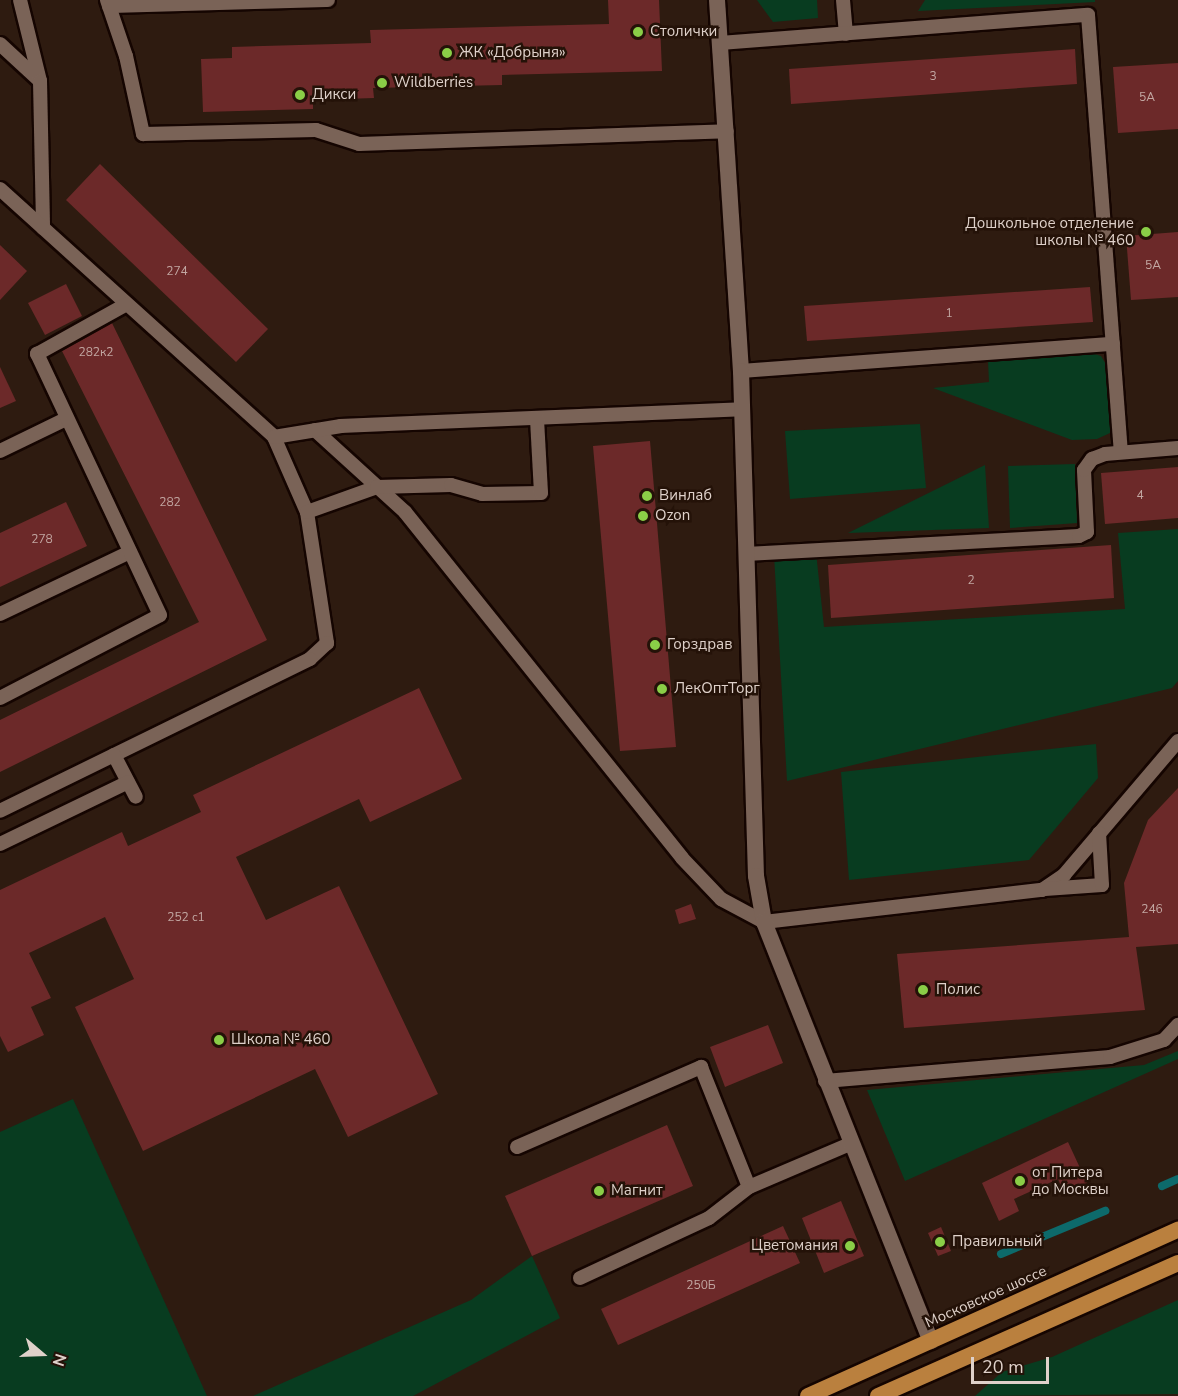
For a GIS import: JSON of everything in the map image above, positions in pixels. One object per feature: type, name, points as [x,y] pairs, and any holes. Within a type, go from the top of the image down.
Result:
[{"type":"highway","name":"Московское шоссе","points":[[808,1396],[1178,1230]]},
{"type":"highway","points":[[878,1396],[1178,1263]]},
{"type":"street","points":[[717,0],[741,371],[756,876],[764,922],[850,1144],[931,1341]]},
{"type":"lane","points":[[21,0],[40,81],[43,228]]},
{"type":"lane","points":[[328,0],[108,3],[126,56],[143,134],[316,130],[359,144],[727,132]]},
{"type":"lane","points":[[843,0],[846,34]]},
{"type":"lane","points":[[720,43],[1088,15],[1121,452]]},
{"type":"lane","points":[[0,44],[40,81]]},
{"type":"lane","points":[[0,189],[125,305],[274,437],[307,512],[327,643],[310,659],[0,811]]},
{"type":"lane","points":[[0,698],[160,615],[37,354],[125,305]]},
{"type":"lane","points":[[741,371],[1113,344]]},
{"type":"lane","points":[[274,437],[315,430],[741,409]]},
{"type":"lane","points":[[307,512],[377,487],[451,485],[482,494],[541,493],[537,418]]},
{"type":"lane","points":[[0,451],[66,419]]},
{"type":"lane","points":[[315,430],[405,512],[682,858],[721,899],[764,922],[1102,885],[1099,833]]},
{"type":"lane","points":[[746,554],[1079,536],[1087,532],[1084,470],[1092,459],[1121,452],[1178,448]]},
{"type":"lane","points":[[0,614],[130,552]]},
{"type":"lane","points":[[1042,890],[1064,875],[1178,741]]},
{"type":"lane","points":[[114,755],[136,797]]},
{"type":"lane","points":[[0,844],[128,782]]},
{"type":"lane","points":[[825,1081],[1110,1057],[1164,1040],[1178,1025]]},
{"type":"lane","points":[[517,1147],[700,1067],[749,1187]]},
{"type":"lane","points":[[580,1278],[709,1218],[749,1187],[850,1144]]},
{"type":"green space","points":[[757,0],[817,0],[818,18],[773,22]]},
{"type":"green space","points":[[925,0],[1095,0],[1095,2],[918,11]]},
{"type":"green space","points":[[1091,353],[1101,356],[1107,366],[1111,417],[1110,433],[1097,439],[1072,440],[933,388],[989,382],[988,361]]},
{"type":"green space","points":[[920,424],[926,488],[790,499],[785,431]]},
{"type":"green space","points":[[1075,464],[1077,523],[1010,528],[1008,466]]},
{"type":"green space","points":[[985,465],[989,528],[848,533]]},
{"type":"green space","points":[[1178,529],[1178,681],[1172,688],[787,781],[774,555],[816,552],[824,627],[1125,609],[1118,533]]},
{"type":"green space","points":[[1096,744],[1098,778],[1029,860],[849,880],[841,772]]},
{"type":"green space","points":[[1178,1051],[1178,1059],[905,1181],[867,1090],[1144,1065]]},
{"type":"green space","points":[[73,1099],[207,1396],[0,1396],[0,1132]]},
{"type":"green space","points":[[532,1256],[560,1318],[413,1396],[253,1396],[471,1300]]},
{"type":"green space","points":[[1178,1300],[1178,1394],[975,1396],[1002,1372],[1052,1357]]},
{"type":"building","name":"ЖК «Добрыня»","points":[[608,0],[659,0],[662,71],[502,75],[502,85],[373,88],[374,98],[313,100],[313,109],[203,112],[201,59],[232,58],[232,47],[371,43],[370,30],[609,24]]},
{"type":"building","points":[[1075,49],[1077,84],[791,104],[789,69]]},
{"type":"building","points":[[1178,63],[1178,129],[1118,133],[1113,67]]},
{"type":"building","points":[[100,164],[268,329],[236,362],[66,200]]},
{"type":"building","points":[[1178,232],[1178,297],[1131,300],[1126,236]]},
{"type":"building","points":[[0,245],[27,271],[0,300]]},
{"type":"building","points":[[66,284],[82,316],[45,335],[28,303]]},
{"type":"building","points":[[1090,287],[1093,322],[807,341],[804,306]]},
{"type":"building","points":[[112,323],[267,640],[0,772],[0,720],[199,622],[62,351]]},
{"type":"building","points":[[0,367],[16,401],[0,408]]},
{"type":"building","points":[[650,441],[676,747],[620,751],[593,446]]},
{"type":"building","points":[[1178,467],[1178,518],[1105,524],[1101,473]]},
{"type":"building","points":[[66,502],[87,546],[0,587],[0,533]]},
{"type":"building","points":[[1111,545],[1114,598],[831,618],[828,565]]},
{"type":"building","points":[[419,688],[462,779],[370,822],[359,799],[236,857],[266,920],[339,886],[438,1094],[348,1137],[315,1069],[143,1151],[75,1007],[134,979],[105,917],[29,953],[51,998],[31,1007],[44,1035],[8,1052],[0,1036],[0,890],[122,832],[128,846],[201,812],[193,795]]},
{"type":"building","points":[[1178,788],[1178,944],[1136,947],[1145,1010],[904,1028],[897,954],[1129,937],[1124,883],[1148,820]]},
{"type":"building","points":[[691,904],[696,919],[679,924],[675,910]]},
{"type":"building","points":[[768,1025],[783,1063],[725,1087],[710,1047]]},
{"type":"building","name":"Магнит","points":[[667,1125],[693,1186],[532,1256],[505,1196]]},
{"type":"building","name":"от Питера до Москвы","points":[[1068,1142],[1087,1183],[1064,1193],[1058,1179],[1014,1199],[1019,1211],[999,1221],[982,1183]]},
{"type":"building","points":[[841,1201],[864,1256],[824,1273],[802,1218]]},
{"type":"building","points":[[783,1226],[800,1263],[618,1345],[601,1309]]},
{"type":"building","name":"Правильный","points":[[941,1227],[951,1251],[938,1256],[928,1233]]},
{"type":"waterway","points":[[1162,1186],[1178,1179]]},
{"type":"waterway","points":[[1001,1254],[1105,1211]]},
{"type":"place","name":"Столички","points":[[638,32]]},
{"type":"place","name":"ЖК «Добрыня»","points":[[447,53]]},
{"type":"place","name":"Wildberries","points":[[382,83]]},
{"type":"place","name":"Дикси","points":[[300,95]]},
{"type":"place","name":"Дошкольное отделение школы № 460","points":[[1146,232]]},
{"type":"place","name":"Винлаб","points":[[647,496]]},
{"type":"place","name":"Ozon","points":[[643,516]]},
{"type":"place","name":"Горздрав","points":[[655,645]]},
{"type":"place","name":"ЛекОптТорг","points":[[662,689]]},
{"type":"place","name":"Полис","points":[[923,990]]},
{"type":"place","name":"Школа № 460","points":[[219,1040]]},
{"type":"place","name":"от Питера до Москвы","points":[[1020,1181]]},
{"type":"place","name":"Магнит","points":[[599,1191]]},
{"type":"place","name":"Правильный","points":[[940,1242]]},
{"type":"place","name":"Цветомания","points":[[850,1246]]}]
